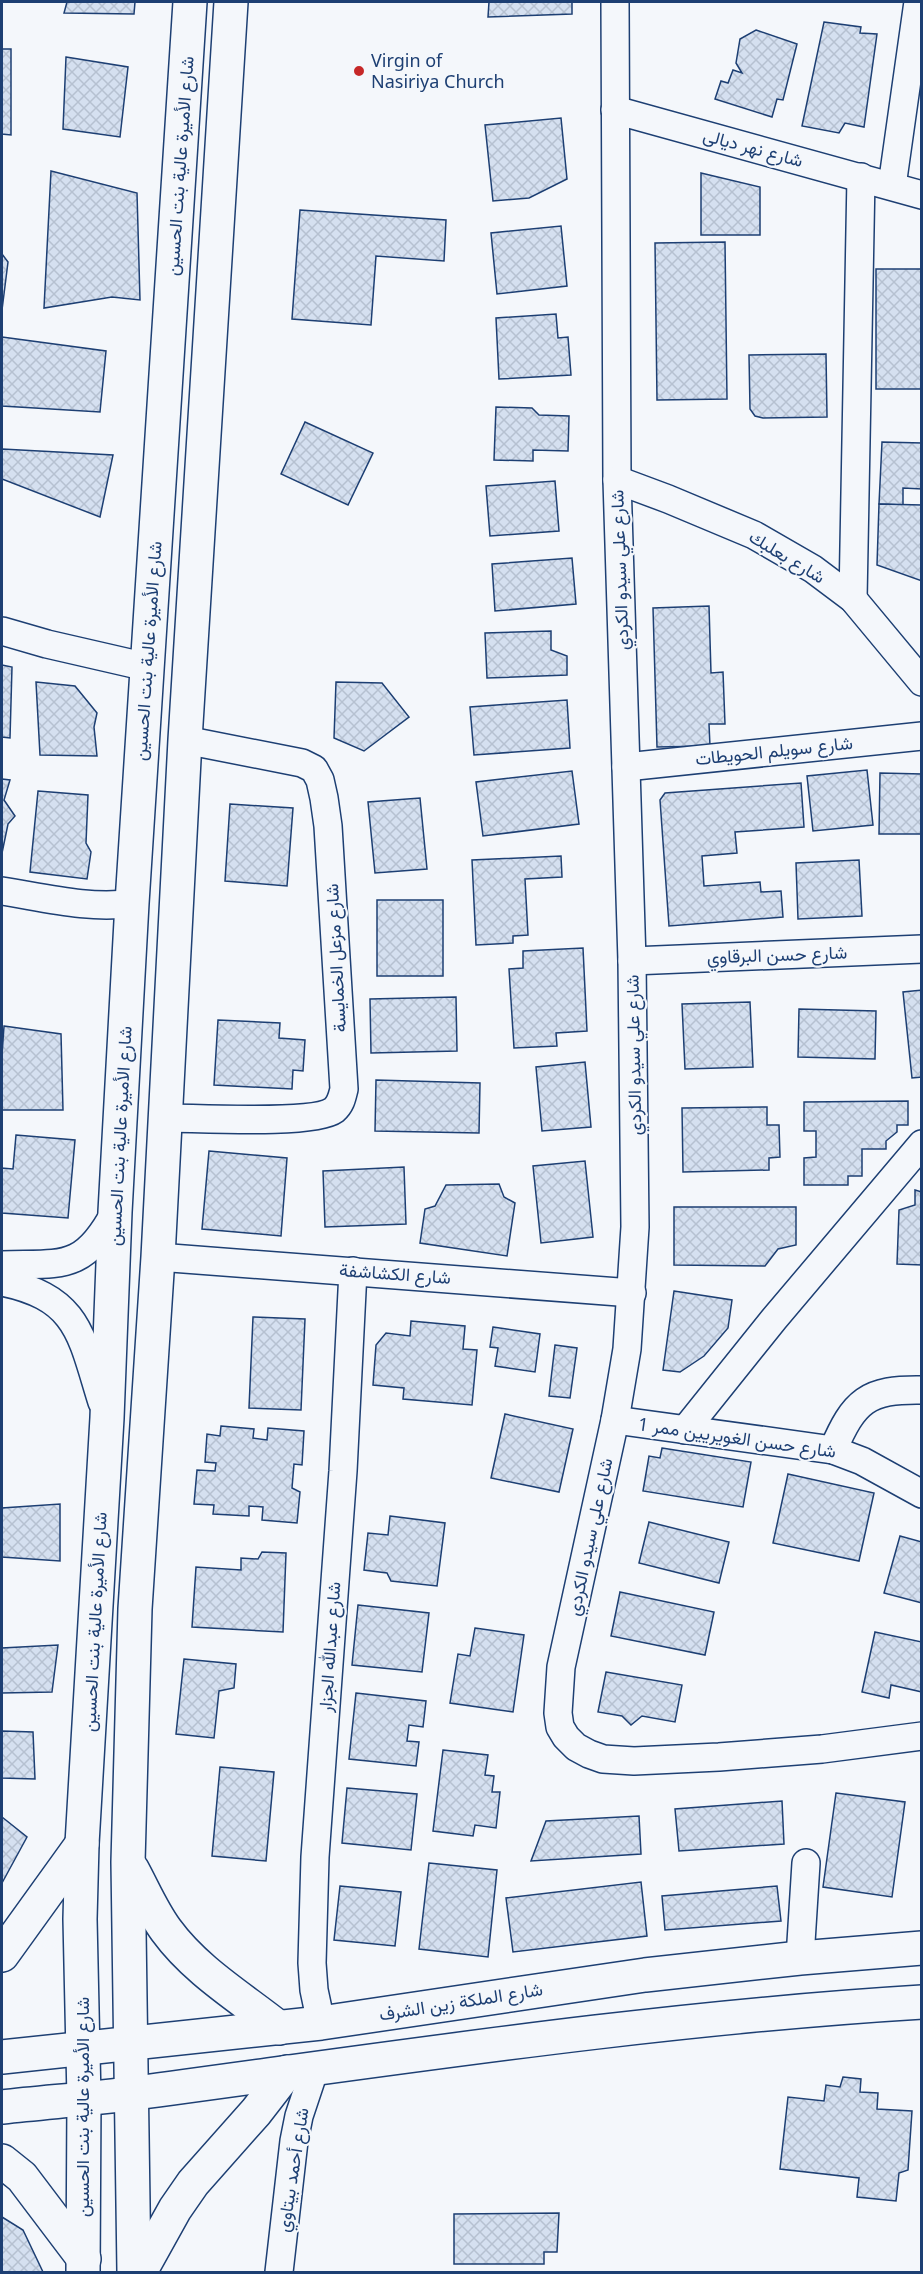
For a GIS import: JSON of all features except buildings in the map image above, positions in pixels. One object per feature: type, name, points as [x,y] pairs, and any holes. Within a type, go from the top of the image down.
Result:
[{"type":"main road","name":"شارع الأميرة عالية بنت الحسين","points":[[84,2266],[84,2099],[80,1919],[82,1844],[107,1418],[115,1212],[132,895],[190,2]]},
{"type":"main road","points":[[134,2272],[128,1862],[135,1609],[158,1257],[185,740],[231,2]]},
{"type":"main road","points":[[132,895],[178,890]]},
{"type":"main road","points":[[2,1955],[82,1844]]},
{"type":"main road","points":[[128,1862],[156,1915],[188,1956],[212,1978],[279,2028]]},
{"type":"main road","name":"شارع الملكة زين الشرف","points":[[2,2057],[321,2023],[621,1978],[921,1945]]},
{"type":"main road","points":[[2,2107],[132,2093],[544,2038],[755,2014],[921,2002]]},
{"type":"main road","points":[[140,2272],[175,2209],[193,2184],[256,2112],[301,2070]]},
{"type":"main road","points":[[2,2161],[22,2177],[84,2266]]},
{"type":"street","name":"شارع علي سيدو الكردي","points":[[615,2],[617,480],[632,961],[635,1227],[627,1349],[615,1420],[561,1667],[558,1713],[560,1727],[576,1747],[589,1754],[603,1759],[634,1761],[822,1749],[921,1736]]},
{"type":"street","points":[[892,186],[918,2]]},
{"type":"street","name":"شارع نهر ديالى","points":[[615,110],[921,195]]},
{"type":"street","points":[[853,599],[861,177]]},
{"type":"street","name":"شارع بعلبك","points":[[617,480],[754,536],[813,569],[853,599],[921,682]]},
{"type":"street","points":[[2,631],[46,644],[147,667]]},
{"type":"street","name":"شارع سويلم الحويطات","points":[[626,767],[921,736]]},
{"type":"street","name":"شارع مزعل الخمايسة","points":[[166,1118],[311,1117],[334,1109],[341,1101],[344,1089],[328,826],[320,780],[314,769],[302,763],[185,740]]},
{"type":"street","points":[[2,891],[118,906],[132,895]]},
{"type":"street","name":"شارع حسن البرقاوي","points":[[632,961],[921,949]]},
{"type":"street","points":[[685,1430],[774,1319],[921,1144]]},
{"type":"street","points":[[2,1265],[63,1263],[76,1258],[87,1251],[103,1235],[115,1212]]},
{"type":"street","name":"شارع الكشاشفة","points":[[158,1257],[632,1293]]},
{"type":"street","name":"شارع عبدالله الجزار","points":[[321,2023],[314,1990],[312,1963],[315,1857],[343,1471],[353,1271]]},
{"type":"street","points":[[2,1282],[35,1291],[52,1300],[67,1313],[90,1357],[107,1418]]},
{"type":"street","points":[[833,1450],[845,1423],[864,1401],[878,1394],[901,1389],[921,1390]]},
{"type":"street","name":"شارع حسن الغويريين ممر 1","points":[[615,1420],[833,1450],[862,1461],[921,1494]]},
{"type":"street","points":[[800,1958],[806,1863]]},
{"type":"street","name":"شارع أحمد بيتاوي","points":[[279,2272],[299,2116],[301,2070]]},
{"type":"place","name":"Virgin of Nasiriya Church","points":[[359,71]]}]
